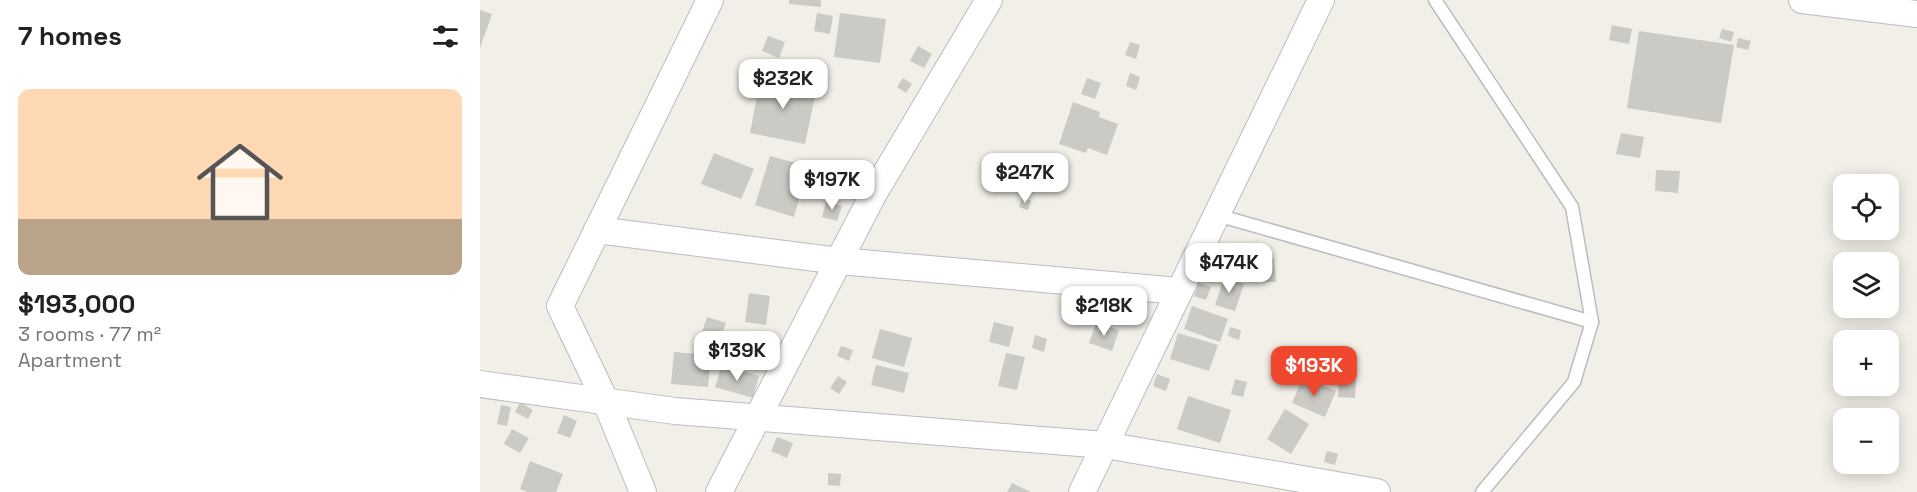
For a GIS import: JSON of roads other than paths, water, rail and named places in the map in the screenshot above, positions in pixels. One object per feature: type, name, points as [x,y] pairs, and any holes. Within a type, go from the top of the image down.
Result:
[{"type":"street","points":[[643,492],[606,402],[560,306],[710,0]]},
{"type":"street","points":[[720,492],[874,193],[988,0]]},
{"type":"street","points":[[1082,492],[1321,0]]},
{"type":"street","points":[[1802,0],[1917,14]]},
{"type":"street","points":[[597,230],[838,261],[1179,291]]},
{"type":"street","points":[[480,384],[606,402],[758,418],[1105,445],[1377,492]]},
{"type":"lane","points":[[1435,0],[1572,207],[1592,322],[1574,382],[1482,492]]},
{"type":"lane","points":[[1217,215],[1592,322]]}]
